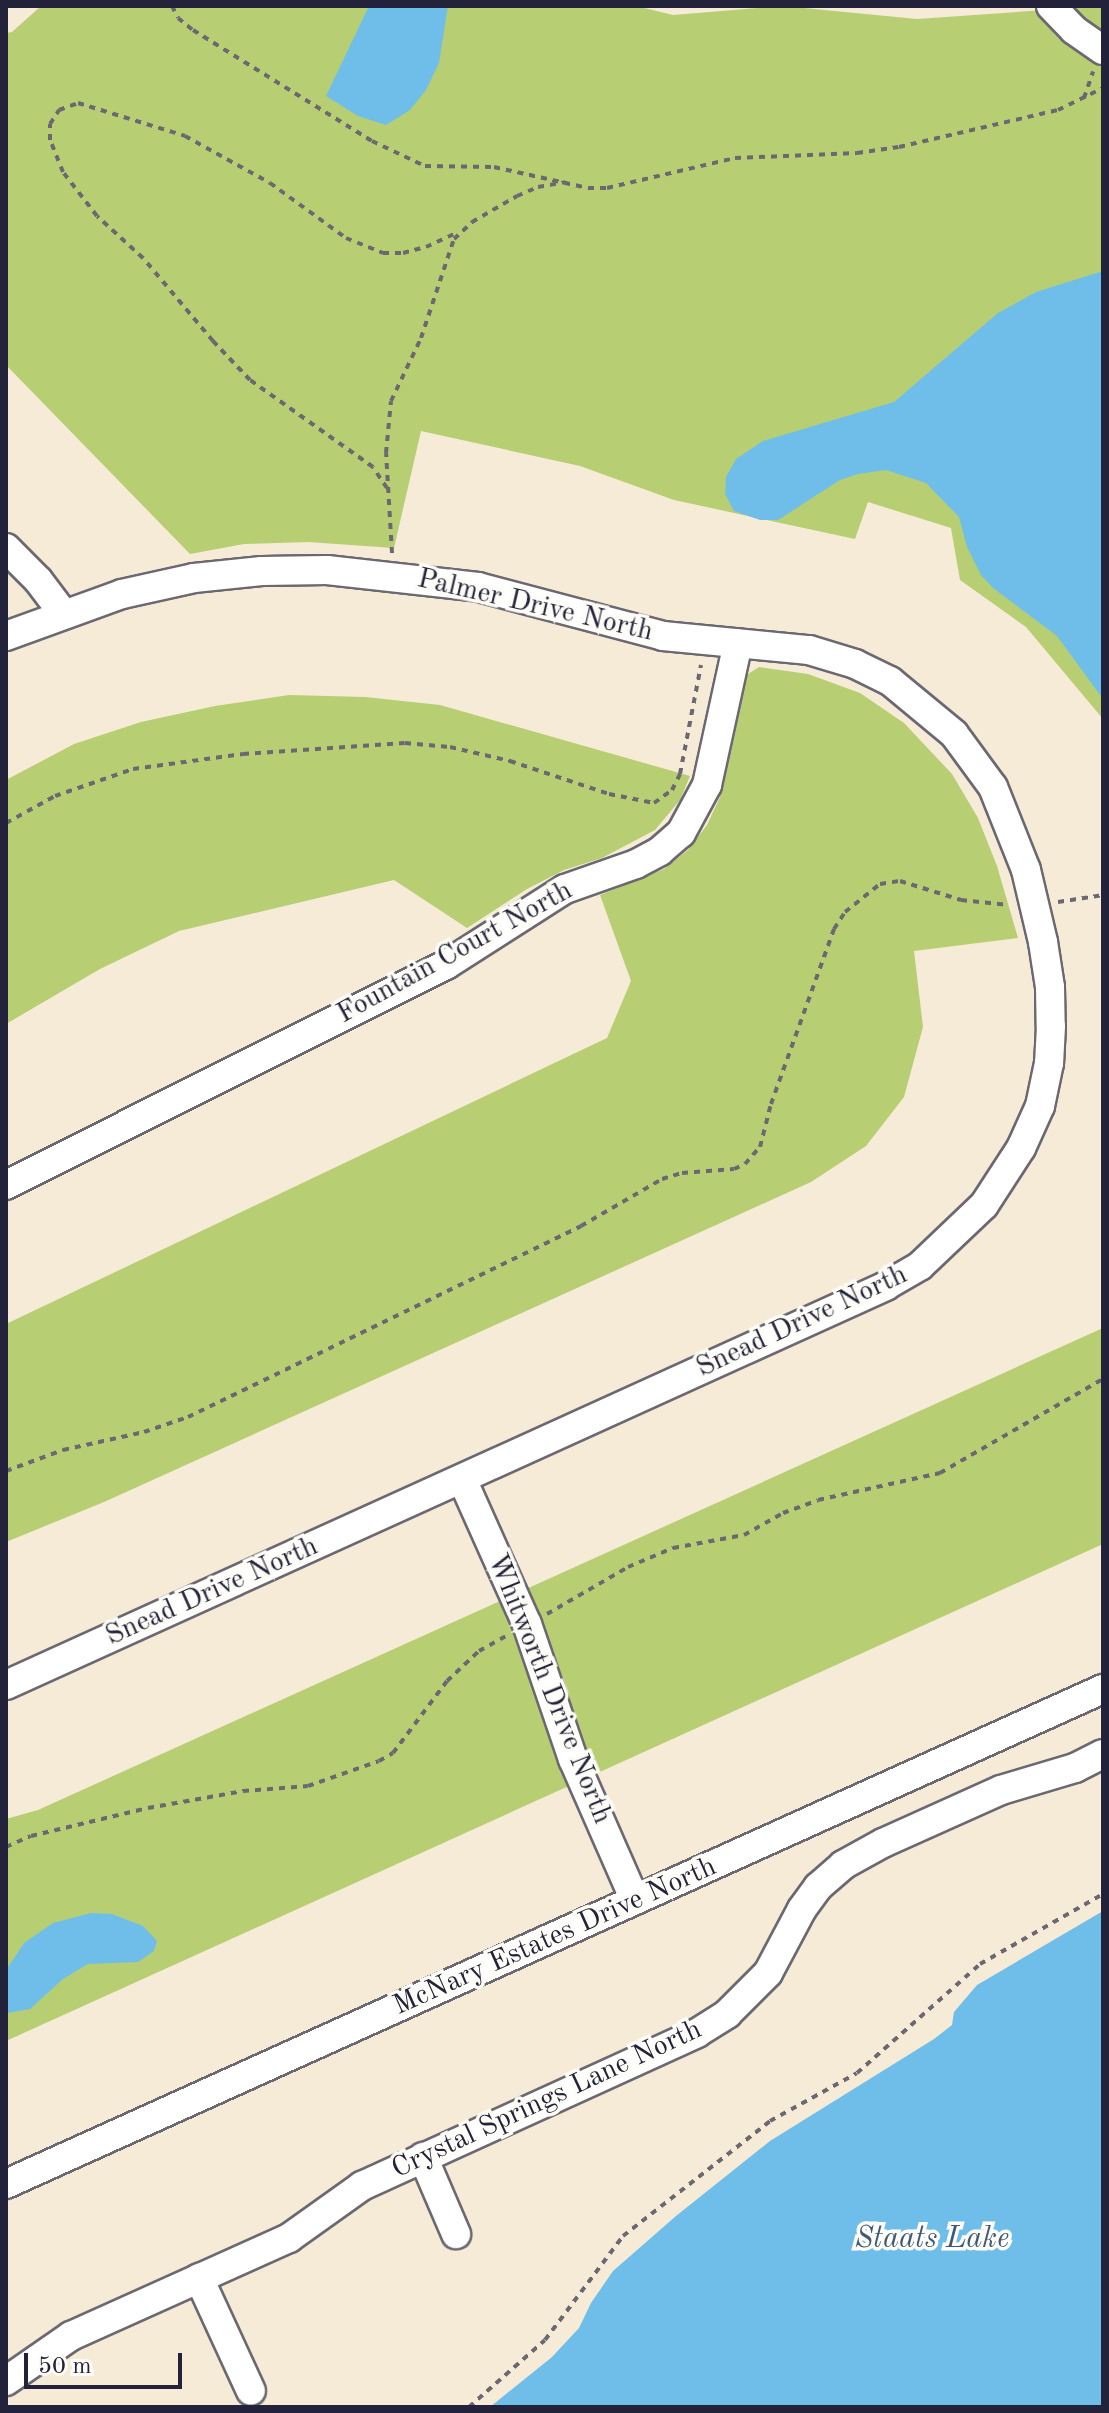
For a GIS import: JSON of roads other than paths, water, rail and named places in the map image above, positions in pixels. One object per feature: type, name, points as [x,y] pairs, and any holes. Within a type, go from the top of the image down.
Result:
[{"type":"street","points":[[1051,6],[1074,30],[1103,50]]},
{"type":"street","points":[[6,548],[38,580],[63,613]]},
{"type":"street","name":"Palmer Drive North","points":[[6,636],[122,594],[194,578],[262,571],[327,570],[478,587],[663,636],[738,643]]},
{"type":"street","name":"Snead Drive North","points":[[6,1685],[886,1286],[920,1266],[984,1205],[1021,1148],[1040,1106],[1049,1063],[1050,987],[1034,905],[1009,823],[993,787],[954,734],[890,681],[855,664],[809,650],[738,643]]},
{"type":"street","name":"Fountain Court North","points":[[6,1185],[446,965],[565,889],[636,864],[660,851],[681,833],[707,785],[738,643]]},
{"type":"street","name":"Whitworth Drive North","points":[[462,1479],[527,1624],[573,1759],[635,1900]]},
{"type":"street","name":"McNary Estates Drive North","points":[[6,2184],[1103,1689]]},
{"type":"street","name":"Crystal Springs Lane North","points":[[1044,1775],[1068,1750],[1087,1740],[1103,1737]]},
{"type":"street","name":"Crystal Springs Lane North","points":[[6,2381],[71,2336],[289,2238],[362,2186],[697,2033],[727,2014],[768,1973],[802,1909],[818,1887],[843,1865],[935,1819],[1044,1775],[1075,1768],[1103,1754]]},
{"type":"street","points":[[423,2157],[456,2234]]},
{"type":"street","points":[[199,2278],[251,2391]]},
{"type":"water","points":[[369,6],[448,6],[439,63],[426,90],[410,110],[386,125],[358,116],[326,96]]},
{"type":"water","points":[[1103,271],[1103,699],[1057,636],[993,588],[981,575],[967,547],[959,517],[926,483],[886,470],[858,474],[840,480],[778,520],[760,520],[734,511],[725,494],[726,477],[736,459],[763,441],[894,402],[998,313],[1036,292]]},
{"type":"water","name":"Staats Lake","points":[[1103,1911],[1103,2407],[490,2407],[552,2357],[579,2328],[591,2303],[613,2271],[676,2216],[770,2141],[934,2039],[952,2025],[954,2012],[977,1985]]},
{"type":"water","points":[[91,1913],[112,1914],[143,1926],[157,1941],[154,1951],[138,1962],[88,1964],[63,1979],[30,2009],[7,2013],[6,1970],[24,1943],[53,1923]]}]
